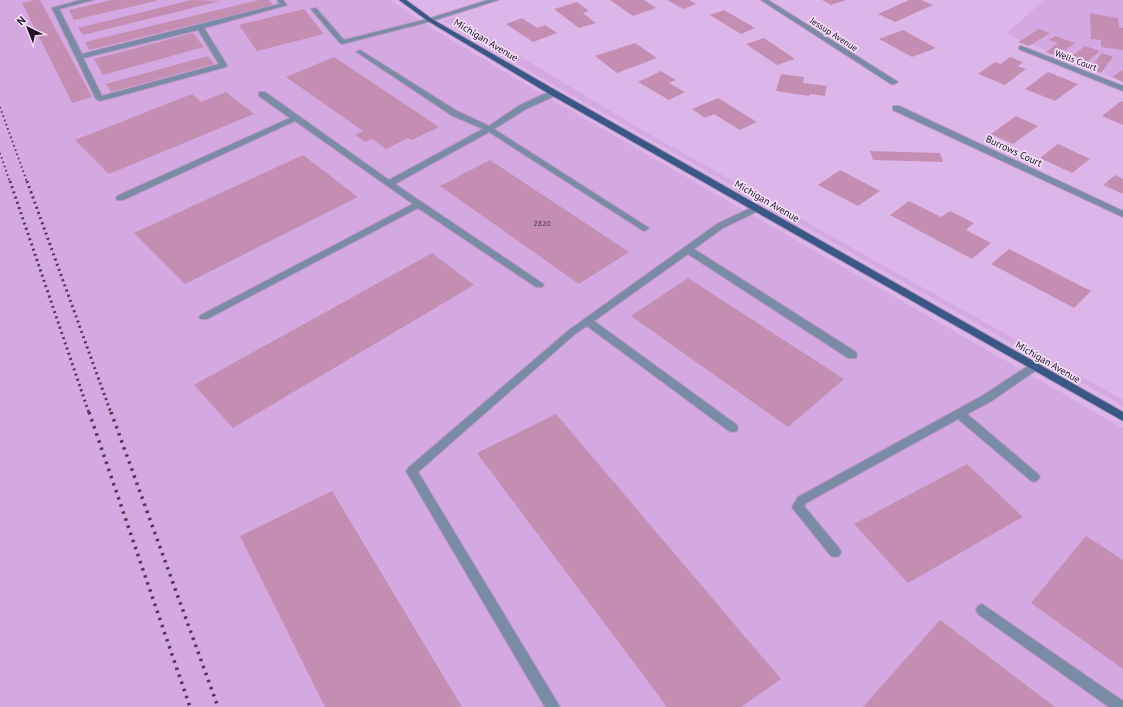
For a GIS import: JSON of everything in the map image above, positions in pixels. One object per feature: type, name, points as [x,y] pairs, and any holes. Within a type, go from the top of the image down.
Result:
[{"type":"main road","name":"Michigan Avenue","points":[[402,0],[430,20],[554,93],[1123,417]]},
{"type":"street","points":[[90,0],[55,8],[100,99],[223,65],[200,27]]},
{"type":"street","points":[[80,57],[284,6],[280,0]]},
{"type":"street","points":[[314,9],[342,42],[430,20],[495,0]]},
{"type":"street","name":"Jessup Avenue","points":[[764,0],[894,82]]},
{"type":"street","name":"Wells Court","points":[[1021,48],[1123,89]]},
{"type":"street","points":[[360,52],[454,113],[489,129],[645,228]]},
{"type":"street","points":[[389,184],[489,129],[523,107],[554,93]]},
{"type":"street","points":[[262,94],[389,184],[539,285]]},
{"type":"street","name":"Burrows Court","points":[[896,108],[1123,214]]},
{"type":"street","points":[[120,198],[296,118]]},
{"type":"street","points":[[204,317],[419,204]]},
{"type":"street","points":[[553,707],[412,471],[572,332],[720,226],[757,208]]},
{"type":"street","points":[[687,249],[852,355]]},
{"type":"street","points":[[587,321],[733,428]]},
{"type":"street","points":[[835,552],[798,507],[802,500],[986,399],[1034,366]]},
{"type":"street","points":[[959,414],[1034,477]]},
{"type":"street","points":[[982,610],[1120,707]]},
{"type":"shaded area","points":[[0,0],[391,0],[428,26],[547,97],[1123,428],[1123,707],[0,707]]},
{"type":"shaded area","points":[[1044,0],[1123,0],[1123,81],[1006,34]]},
{"type":"shaded area","points":[[455,17],[642,130],[1123,400],[1123,406],[561,89],[444,21]]},
{"type":"building","points":[[40,0],[92,97],[72,103],[22,3]]},
{"type":"building","points":[[111,0],[156,1],[74,20],[69,10]]},
{"type":"building","points":[[191,0],[221,1],[83,35],[78,28]]},
{"type":"building","points":[[259,0],[269,0],[273,5],[89,50],[85,42]]},
{"type":"building","points":[[610,0],[644,0],[656,8],[633,16]]},
{"type":"building","points":[[667,0],[689,0],[696,4],[683,9]]},
{"type":"building","points":[[822,0],[846,0],[831,5]]},
{"type":"building","points":[[909,0],[921,0],[933,5],[895,22],[878,14]]},
{"type":"building","points":[[577,2],[589,11],[583,13],[596,23],[579,28],[554,9]]},
{"type":"building","points":[[304,9],[324,34],[257,51],[239,25]]},
{"type":"building","points":[[724,10],[755,28],[741,34],[710,15]]},
{"type":"building","points":[[1090,13],[1118,18],[1119,27],[1123,28],[1123,50],[1101,47],[1101,40],[1091,39]]},
{"type":"building","points":[[522,18],[537,28],[545,25],[557,33],[533,42],[506,24]]},
{"type":"building","points":[[1039,29],[1050,33],[1029,46],[1018,42]]},
{"type":"building","points":[[903,30],[936,48],[912,57],[879,39]]},
{"type":"building","points":[[193,33],[204,47],[103,75],[94,59]]},
{"type":"building","points":[[1055,36],[1075,43],[1057,56],[1046,52],[1058,43],[1049,40]]},
{"type":"building","points":[[764,38],[795,59],[777,65],[746,44]]},
{"type":"building","points":[[635,43],[657,58],[617,73],[595,56]]},
{"type":"building","points":[[1085,46],[1100,51],[1082,66],[1071,62],[1077,57],[1073,55]]},
{"type":"building","points":[[1102,53],[1113,57],[1101,73],[1089,69]]},
{"type":"building","points":[[208,56],[214,64],[111,92],[106,84]]},
{"type":"building","points":[[334,57],[439,127],[412,140],[408,138],[386,149],[372,139],[366,142],[355,135],[363,131],[286,77]]},
{"type":"building","points":[[1010,57],[1023,62],[1018,66],[1026,69],[1005,85],[978,74],[995,62],[1001,64]]},
{"type":"building","points":[[1123,70],[1123,82],[1112,77]]},
{"type":"building","points":[[661,71],[676,80],[669,83],[685,92],[669,100],[638,82]]},
{"type":"building","points":[[1048,72],[1078,84],[1055,101],[1025,89]]},
{"type":"building","points":[[781,74],[804,77],[803,83],[827,86],[825,96],[810,94],[809,96],[776,91]]},
{"type":"building","points":[[226,92],[254,114],[109,174],[75,140],[192,94],[201,102]]},
{"type":"building","points":[[718,98],[757,122],[740,130],[714,114],[705,118],[692,109]]},
{"type":"building","points":[[1121,101],[1123,102],[1123,125],[1102,116]]},
{"type":"building","points":[[1016,116],[1038,126],[1013,144],[991,134]]},
{"type":"building","points":[[1058,144],[1090,159],[1072,173],[1040,158]]},
{"type":"building","points":[[870,151],[940,153],[943,162],[873,160]]},
{"type":"building","points":[[303,155],[358,197],[185,284],[134,233]]},
{"type":"building","points":[[490,160],[629,252],[579,284],[440,186]]},
{"type":"building","points":[[840,170],[880,191],[858,206],[818,185]]},
{"type":"building","points":[[1115,175],[1123,179],[1123,194],[1103,185]]},
{"type":"building","points":[[909,201],[941,217],[950,211],[974,223],[966,230],[991,243],[972,259],[890,215]]},
{"type":"building","points":[[1009,249],[1091,291],[1074,308],[991,264]]},
{"type":"building","points":[[432,253],[474,285],[233,428],[194,385]]},
{"type":"building","points":[[688,278],[844,379],[788,427],[631,316]]},
{"type":"building","points":[[556,414],[781,679],[741,707],[667,707],[477,453]]},
{"type":"building","points":[[967,464],[1023,517],[908,583],[854,524]]},
{"type":"building","points":[[332,491],[462,707],[325,707],[240,536]]},
{"type":"building","points":[[1086,536],[1123,560],[1123,669],[1031,603]]},
{"type":"building","points":[[940,620],[1055,707],[863,707]]},
{"type":"railway","points":[[0,107],[27,182]]},
{"type":"railway","points":[[0,153],[10,182]]},
{"type":"railway","points":[[10,181],[89,413]]},
{"type":"railway","points":[[27,181],[111,413]]},
{"type":"railway","points":[[89,412],[190,707]]},
{"type":"railway","points":[[111,412],[218,707]]}]
